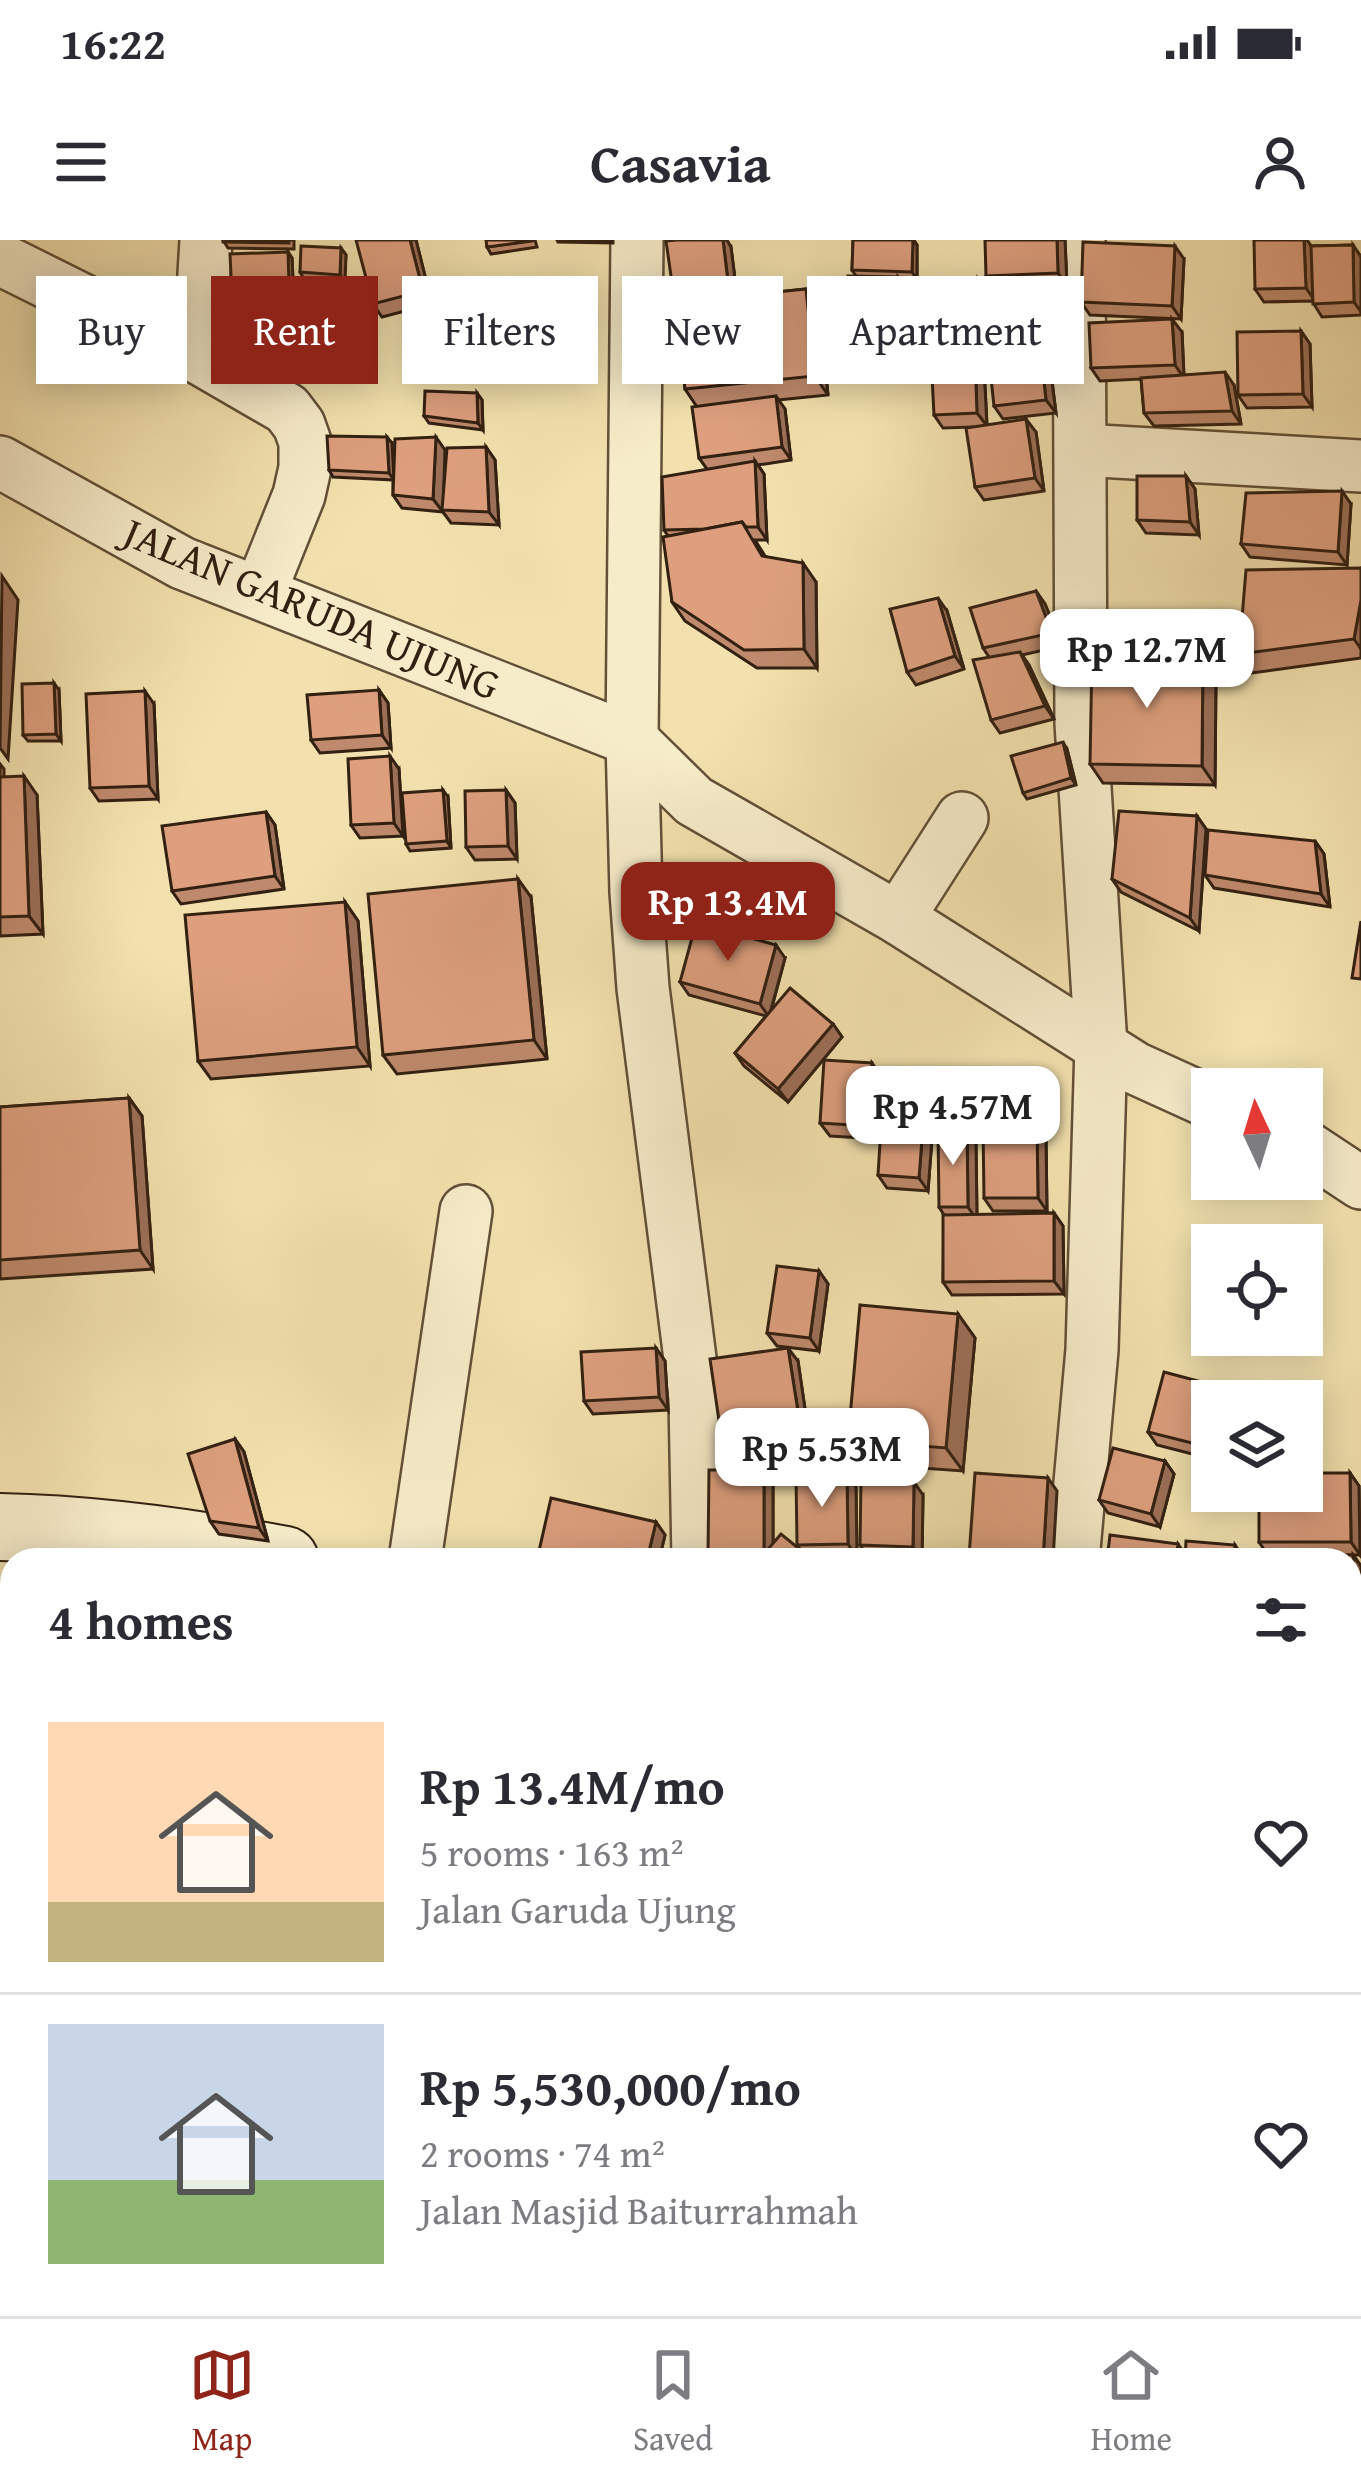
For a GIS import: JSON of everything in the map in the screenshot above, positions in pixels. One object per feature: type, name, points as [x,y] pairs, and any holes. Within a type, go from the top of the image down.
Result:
[{"type":"street","points":[[199,358],[206,240]]},
{"type":"street","points":[[637,240],[632,740],[636,892],[695,1398],[698,1548]]},
{"type":"street","points":[[1074,1548],[1092,1350],[1100,1046],[1081,723],[1079,240]]},
{"type":"street","points":[[0,259],[199,358],[287,410],[299,425],[304,442],[299,495],[260,592]]},
{"type":"street","points":[[1081,450],[1361,466]]},
{"type":"street","name":"JALAN GARUDA UJUNG","points":[[0,462],[182,563],[632,740]]},
{"type":"street","points":[[632,740],[694,801],[898,918],[1100,1046],[1191,1094]]},
{"type":"street","points":[[898,918],[962,818]]},
{"type":"street","points":[[1323,1158],[1361,1183]]},
{"type":"street","points":[[417,1548],[466,1211]]},
{"type":"street","points":[[0,1527],[57,1528],[222,1548]]},
{"type":"building","points":[[289,240],[289,243],[223,242]]},
{"type":"building","points":[[356,240],[410,240],[419,276],[402,276],[402,296],[378,303],[378,276],[366,276]]},
{"type":"building","points":[[486,240],[532,240],[532,241],[487,247]]},
{"type":"building","points":[[723,240],[727,276],[671,276],[666,241]]},
{"type":"building","points":[[853,240],[913,240],[912,272],[852,270]]},
{"type":"building","points":[[985,240],[1057,240],[1058,273],[986,276]]},
{"type":"building","points":[[1254,240],[1304,240],[1306,288],[1255,289]]},
{"type":"building","points":[[1083,242],[1175,246],[1172,306],[1084,302]]},
{"type":"building","points":[[1353,245],[1354,302],[1313,304],[1311,246]]},
{"type":"building","points":[[301,246],[341,248],[340,275],[300,272]]},
{"type":"building","points":[[288,252],[289,276],[231,276],[230,254]]},
{"type":"building","points":[[806,289],[807,377],[783,379],[783,291]]},
{"type":"building","points":[[1172,319],[1175,365],[1091,368],[1089,323]]},
{"type":"building","points":[[1301,331],[1303,394],[1238,395],[1237,332]]},
{"type":"building","points":[[1225,372],[1232,411],[1144,413],[1141,378]]},
{"type":"building","points":[[684,384],[735,384],[685,389]]},
{"type":"building","points":[[932,384],[976,384],[977,413],[934,415]]},
{"type":"building","points":[[992,384],[1044,384],[1046,400],[994,406]]},
{"type":"building","points":[[425,391],[477,393],[478,423],[424,416]]},
{"type":"building","points":[[776,396],[782,447],[699,458],[692,407]]},
{"type":"building","points":[[1026,419],[1035,478],[975,487],[966,428]]},
{"type":"building","points":[[327,436],[387,437],[389,473],[329,470]]},
{"type":"building","points":[[436,437],[433,499],[393,495],[395,439]]},
{"type":"building","points":[[486,447],[489,512],[442,510],[447,448]]},
{"type":"building","points":[[755,461],[758,527],[742,522],[664,530],[662,477]]},
{"type":"building","points":[[1137,476],[1186,476],[1190,522],[1137,520]]},
{"type":"building","points":[[1342,491],[1338,552],[1241,544],[1246,493]]},
{"type":"building","points":[[742,522],[762,556],[803,563],[804,649],[744,650],[672,602],[663,537]]},
{"type":"building","points":[[1361,568],[1354,639],[1239,654],[1246,570]]},
{"type":"building","points":[[1036,591],[1052,633],[983,648],[970,608]]},
{"type":"building","points":[[938,598],[955,656],[907,672],[890,609]]},
{"type":"building","points":[[1020,652],[1045,706],[991,720],[973,660]]},
{"type":"building","points":[[1092,655],[1203,657],[1202,766],[1090,764]]},
{"type":"building","points":[[54,683],[56,734],[23,735],[22,684]]},
{"type":"building","points":[[379,690],[382,735],[311,740],[307,695]]},
{"type":"building","points":[[145,691],[149,786],[90,788],[86,694]]},
{"type":"building","points":[[1063,742],[1071,778],[1023,793],[1011,756]]},
{"type":"building","points":[[390,756],[394,823],[351,825],[348,759]]},
{"type":"building","points":[[24,776],[29,916],[0,917],[0,777]]},
{"type":"building","points":[[443,790],[447,841],[406,844],[402,793]]},
{"type":"building","points":[[506,790],[508,846],[466,847],[465,791]]},
{"type":"building","points":[[1119,811],[1197,816],[1190,918],[1112,879]]},
{"type":"building","points":[[266,812],[275,876],[172,891],[162,826]]},
{"type":"building","points":[[1208,830],[1315,841],[1321,894],[1205,875]]},
{"type":"building","points":[[518,879],[534,1040],[383,1055],[368,894]]},
{"type":"building","points":[[345,902],[357,1047],[198,1061],[185,915]]},
{"type":"building","points":[[1361,921],[1361,979],[1352,978]]},
{"type":"building","points":[[696,923],[776,945],[760,1004],[680,982]]},
{"type":"building","points":[[790,988],[833,1024],[778,1089],[735,1053]]},
{"type":"building","points":[[824,1060],[872,1063],[868,1126],[820,1123]]},
{"type":"building","points":[[129,1098],[140,1250],[0,1260],[0,1107]]},
{"type":"building","points":[[882,1111],[924,1113],[919,1178],[878,1175]]},
{"type":"building","points":[[983,1126],[1037,1126],[1038,1198],[984,1198]]},
{"type":"building","points":[[938,1129],[967,1129],[968,1207],[939,1207]]},
{"type":"building","points":[[1054,1213],[1054,1281],[943,1282],[943,1215]]},
{"type":"building","points":[[777,1266],[819,1271],[810,1338],[767,1333]]},
{"type":"building","points":[[860,1305],[958,1314],[946,1448],[848,1440]]},
{"type":"building","points":[[656,1348],[659,1397],[584,1401],[581,1352]]},
{"type":"building","points":[[788,1348],[802,1437],[723,1448],[710,1359]]},
{"type":"building","points":[[1164,1372],[1194,1380],[1191,1443],[1148,1432]]},
{"type":"building","points":[[235,1439],[259,1528],[210,1521],[188,1454]]},
{"type":"building","points":[[1113,1448],[1165,1461],[1151,1514],[1099,1500]]},
{"type":"building","points":[[709,1470],[764,1470],[764,1548],[708,1548]]},
{"type":"building","points":[[975,1473],[1048,1478],[1044,1548],[970,1548]]},
{"type":"building","points":[[1323,1473],[1350,1473],[1351,1542],[1259,1542],[1259,1512],[1323,1512]]},
{"type":"building","points":[[847,1474],[848,1544],[797,1545],[796,1475]]},
{"type":"building","points":[[861,1480],[914,1482],[913,1547],[860,1545]]},
{"type":"building","points":[[551,1498],[656,1522],[650,1548],[540,1548]]},
{"type":"building","points":[[781,1534],[798,1548],[769,1548]]},
{"type":"building","points":[[1110,1535],[1178,1544],[1178,1548],[1108,1548]]},
{"type":"building","points":[[1186,1541],[1235,1545],[1235,1548],[1186,1548]]}]
